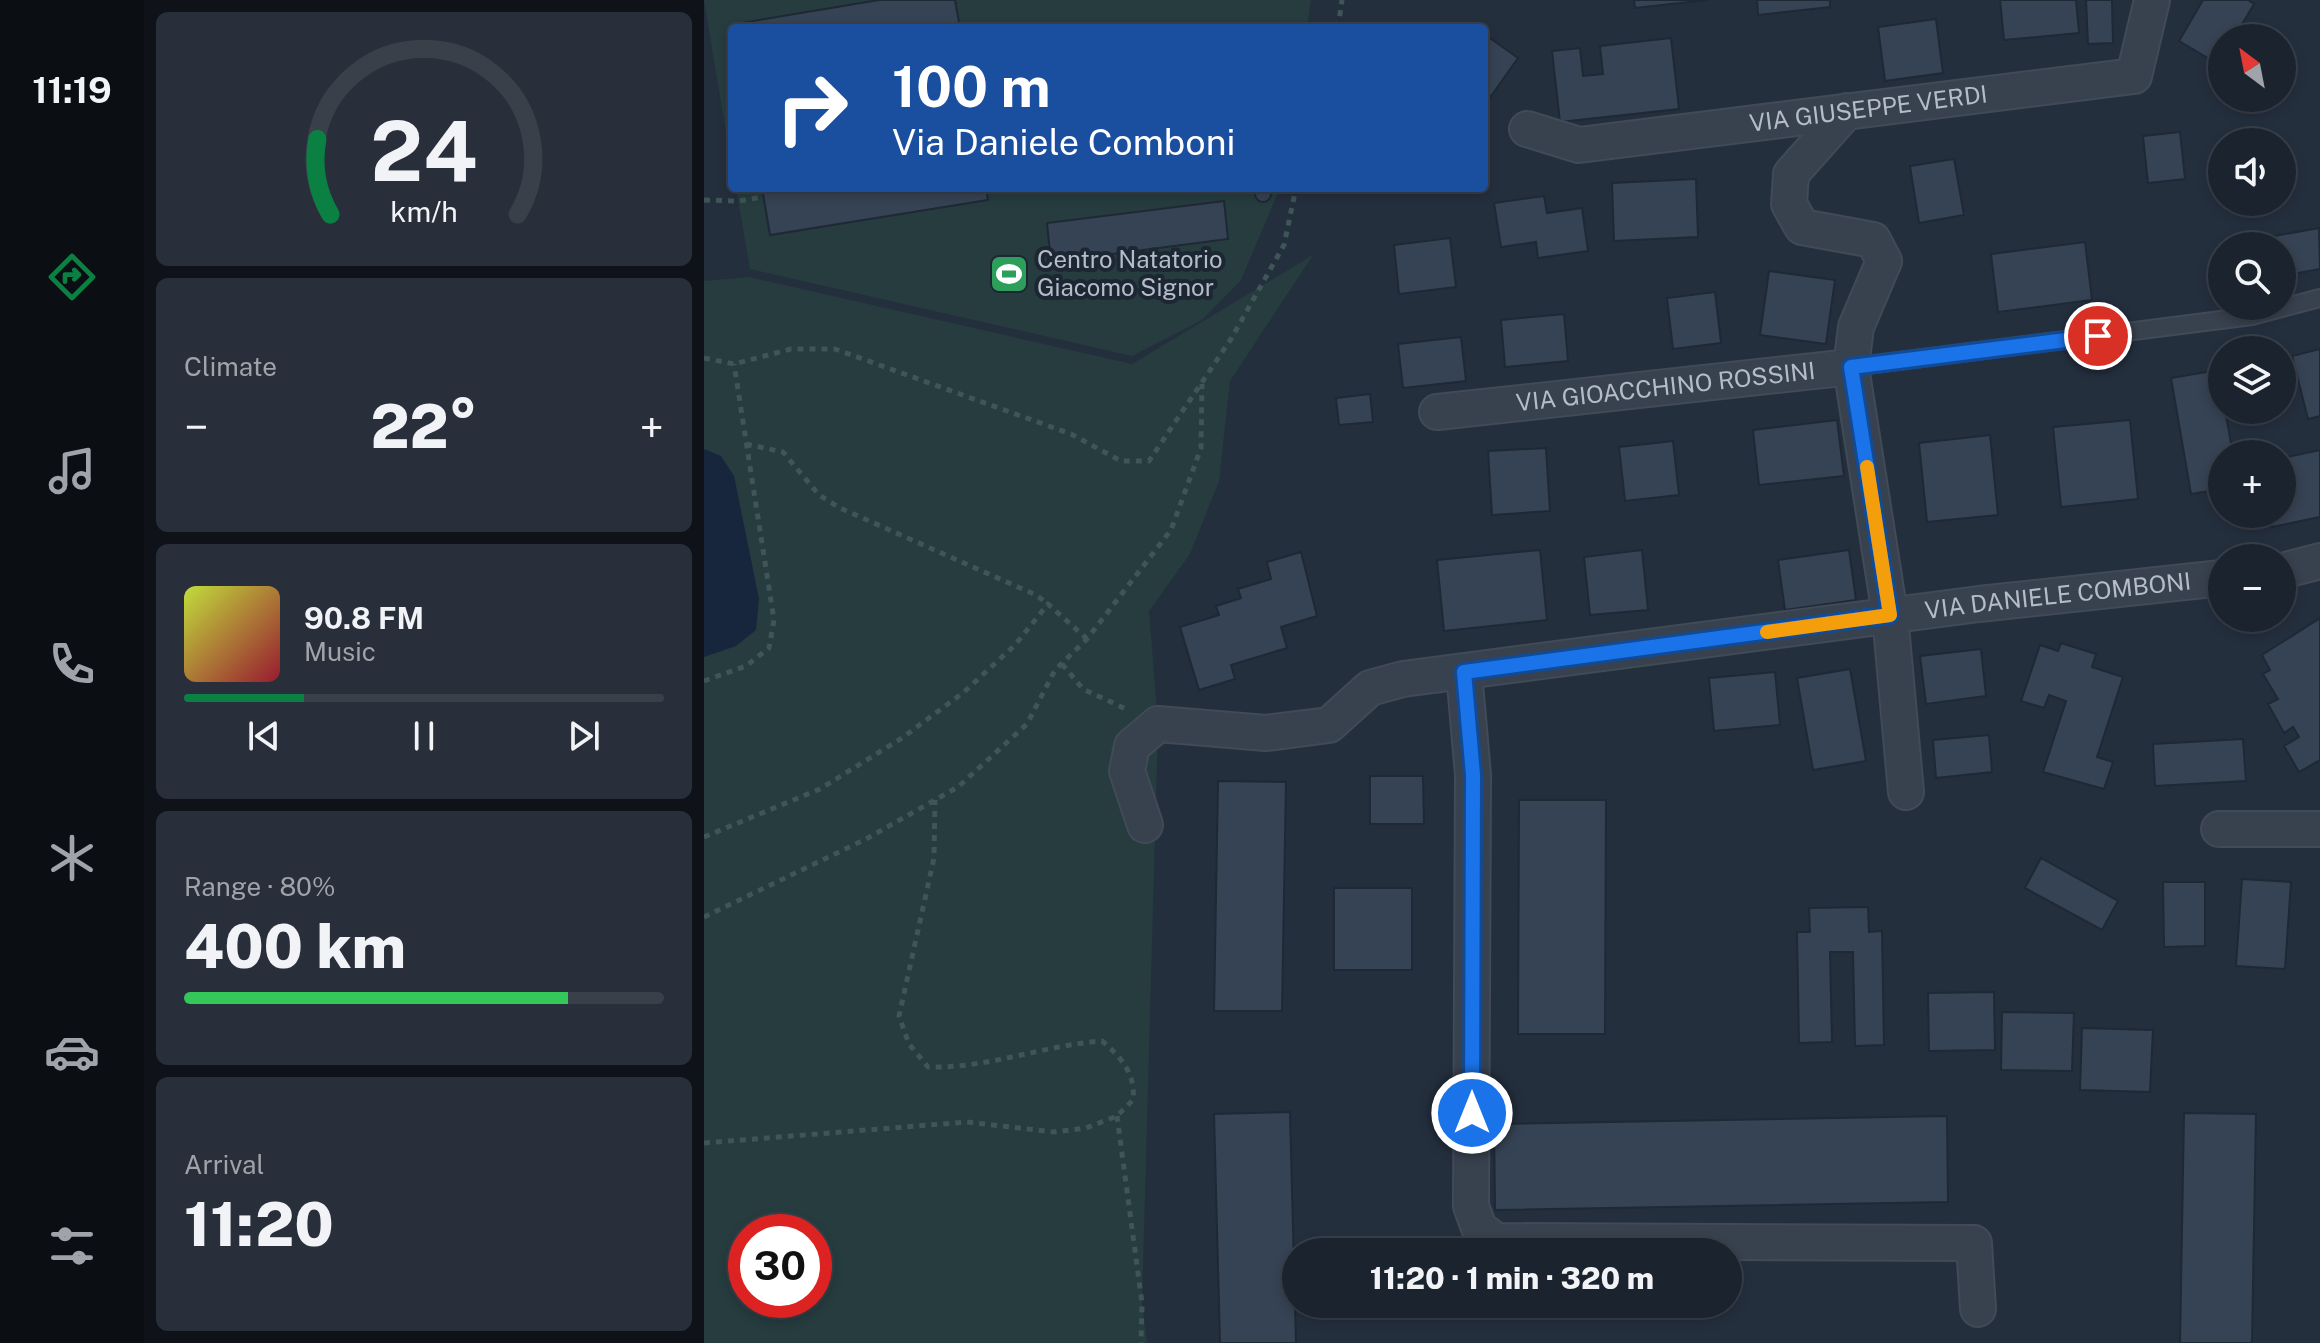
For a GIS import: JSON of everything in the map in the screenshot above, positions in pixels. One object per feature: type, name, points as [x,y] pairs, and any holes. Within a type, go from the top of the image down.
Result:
[{"type":"street","name":"VIA GIUSEPPE VERDI","points":[[1527,129],[1579,145],[2134,76],[2152,0]]},
{"type":"street","points":[[1847,111],[1791,174],[1789,204],[1802,227],[1873,240],[1884,261],[1856,327],[1851,367],[1890,615],[1906,792]]},
{"type":"street","name":"VIA GIOACCHINO ROSSINI","points":[[1437,412],[1851,367]]},
{"type":"street","points":[[2296,567],[2320,561]]},
{"type":"street","name":"VIA DANIELE COMBONI","points":[[1158,724],[1266,733],[1329,725],[1370,688],[1403,679],[1890,615],[2208,580]]},
{"type":"street","points":[[1464,672],[1473,775],[1471,1206],[1479,1228],[1496,1241],[1974,1243],[1978,1309]]},
{"type":"street","points":[[1145,825],[1127,771],[1132,746],[1158,724]]},
{"type":"street","points":[[2219,829],[2320,829]]},
{"type":"lane","name":"VIA GIOACCHINO ROSSINI","points":[[1851,367],[2252,316],[2320,298]]},
{"type":"path","points":[[1339,24],[1342,0]]},
{"type":"path","points":[[704,358],[734,364],[791,349],[835,349],[1071,434],[1121,461],[1149,461],[1202,383],[1284,245],[1295,192]]},
{"type":"path","points":[[704,200],[738,201],[763,197]]},
{"type":"path","points":[[704,681],[746,666],[769,648],[774,620],[734,364]]},
{"type":"path","points":[[704,917],[866,839],[958,787],[1027,724],[1062,664],[1087,639],[1171,530],[1201,448],[1202,383]]},
{"type":"path","points":[[746,444],[783,452],[819,495],[840,508],[1036,595],[1087,639]]},
{"type":"path","points":[[704,837],[820,789],[902,738],[985,674],[1015,645],[1048,604]]},
{"type":"path","points":[[1062,664],[1083,689],[1158,724]]},
{"type":"path","points":[[704,1143],[967,1122],[1054,1132],[1086,1128],[1117,1116],[1133,1100],[1135,1083],[1121,1057],[1102,1041],[958,1068],[928,1067],[909,1044],[899,1016],[934,858],[935,800]]},
{"type":"path","points":[[1117,1116],[1142,1303],[1141,1343]]},
{"type":"green space","points":[[704,0],[1311,0],[1308,24],[728,24],[728,144]]},
{"type":"green space","name":"Centro Natatorio Giacomo Signor","points":[[737,192],[1278,192],[1241,280],[1202,320],[1132,356],[750,269]]},
{"type":"green space","points":[[1313,255],[1230,381],[1219,481],[1190,554],[1149,611],[1158,724],[1142,1303],[1147,1343],[704,1343],[704,281],[749,277],[1132,364]]},
{"type":"water","points":[[704,449],[721,456],[734,476],[759,599],[756,630],[736,646],[704,657]]},
{"type":"building","points":[[879,0],[955,0],[959,24],[735,24]]},
{"type":"building","points":[[1634,0],[1708,0],[1635,8]]},
{"type":"building","points":[[1757,0],[1830,0],[1830,7],[1758,15]]},
{"type":"building","points":[[2000,0],[2076,0],[2079,33],[2004,40]]},
{"type":"building","points":[[2086,0],[2112,0],[2113,43],[2088,44]]},
{"type":"building","points":[[2203,0],[2248,0],[2254,4],[2242,24],[2208,24],[2208,58],[2179,41]]},
{"type":"building","points":[[1936,19],[1943,73],[1885,81],[1878,27]]},
{"type":"building","points":[[1488,37],[1518,58],[1488,100]]},
{"type":"building","points":[[1671,38],[1679,109],[1560,122],[1552,51],[1580,48],[1583,76],[1603,74],[1600,46]]},
{"type":"building","points":[[2180,132],[2185,179],[2148,183],[2143,136]]},
{"type":"building","points":[[1954,159],[1964,215],[1919,223],[1910,166]]},
{"type":"building","points":[[1696,179],[1698,237],[1614,241],[1612,183]]},
{"type":"building","points":[[763,192],[987,192],[988,200],[770,235]]},
{"type":"building","points":[[1256,192],[1270,192],[1269,200],[1257,200]]},
{"type":"building","points":[[1544,196],[1547,213],[1582,208],[1588,251],[1538,258],[1536,242],[1501,247],[1494,203]]},
{"type":"building","points":[[1224,201],[1228,239],[1051,262],[1047,223]]},
{"type":"building","points":[[2319,228],[2320,269],[2296,273],[2296,232]]},
{"type":"building","points":[[1450,238],[1456,287],[1399,294],[1394,245]]},
{"type":"building","points":[[2085,242],[2092,300],[1998,312],[1991,254]]},
{"type":"building","points":[[1769,271],[1835,280],[1826,344],[1760,335]]},
{"type":"building","points":[[1715,292],[1721,343],[1673,349],[1667,298]]},
{"type":"building","points":[[1564,314],[1568,361],[1505,367],[1501,320]]},
{"type":"building","points":[[1461,337],[1466,381],[1403,388],[1398,344]]},
{"type":"building","points":[[2320,349],[2320,416],[2308,419],[2296,372],[2296,355]]},
{"type":"building","points":[[2208,372],[2208,424],[2228,424],[2230,440],[2208,440],[2208,491],[2191,494],[2171,378]]},
{"type":"building","points":[[1370,394],[1373,422],[1339,425],[1336,398]]},
{"type":"building","points":[[1837,420],[1844,476],[1759,485],[1753,430]]},
{"type":"building","points":[[2130,420],[2138,499],[2061,507],[2053,427]]},
{"type":"building","points":[[1990,435],[1998,515],[1927,522],[1919,443]]},
{"type":"building","points":[[1673,441],[1679,495],[1625,501],[1619,447]]},
{"type":"building","points":[[1546,448],[1550,511],[1492,515],[1488,451]]},
{"type":"building","points":[[2320,450],[2320,517],[2296,522],[2296,455]]},
{"type":"building","points":[[1540,550],[1547,620],[1444,631],[1437,560]]},
{"type":"building","points":[[1642,550],[1648,610],[1590,615],[1584,557]]},
{"type":"building","points":[[1849,550],[1856,600],[1785,610],[1778,560]]},
{"type":"building","points":[[1301,552],[1317,616],[1281,627],[1287,648],[1231,665],[1235,679],[1199,690],[1180,627],[1219,615],[1216,606],[1241,598],[1238,589],[1271,579],[1267,562]]},
{"type":"building","points":[[2320,618],[2320,760],[2299,772],[2284,746],[2299,737],[2293,727],[2284,733],[2268,704],[2278,699],[2263,674],[2270,670],[2262,655]]},
{"type":"building","points":[[2061,643],[2096,654],[2092,667],[2123,677],[2097,757],[2113,762],[2104,789],[2043,772],[2066,701],[2049,695],[2044,708],[2021,701],[2040,645],[2058,651]]},
{"type":"building","points":[[1981,649],[1986,696],[1926,704],[1920,656]]},
{"type":"building","points":[[1850,669],[1866,761],[1813,770],[1797,678]]},
{"type":"building","points":[[1775,672],[1780,725],[1714,731],[1709,678]]},
{"type":"building","points":[[1989,735],[1992,772],[1936,778],[1933,740]]},
{"type":"building","points":[[2243,739],[2246,781],[2155,786],[2153,744]]},
{"type":"building","points":[[1370,776],[1423,776],[1424,824],[1370,824]]},
{"type":"building","points":[[1218,781],[1286,782],[1282,1011],[1214,1011]]},
{"type":"building","points":[[1519,800],[1606,800],[1605,1034],[1518,1034]]},
{"type":"building","points":[[2041,858],[2118,901],[2102,930],[2025,888]]},
{"type":"building","points":[[2242,879],[2291,882],[2285,969],[2236,966]]},
{"type":"building","points":[[2163,882],[2205,882],[2205,946],[2164,947]]},
{"type":"building","points":[[1334,888],[1412,888],[1412,970],[1334,970]]},
{"type":"building","points":[[1868,907],[1869,932],[1882,931],[1884,1045],[1855,1046],[1853,952],[1830,952],[1832,1042],[1799,1043],[1797,932],[1810,932],[1809,908]]},
{"type":"building","points":[[1994,992],[1995,1050],[1929,1051],[1928,993]]},
{"type":"building","points":[[2002,1012],[2074,1013],[2072,1071],[2001,1070]]},
{"type":"building","points":[[2082,1028],[2153,1030],[2150,1092],[2080,1090]]},
{"type":"building","points":[[1290,1112],[1293,1238],[1282,1238],[1282,1318],[1295,1318],[1296,1343],[1220,1343],[1214,1114]]},
{"type":"building","points":[[2184,1113],[2256,1114],[2252,1343],[2180,1343]]},
{"type":"building","points":[[1947,1116],[1948,1202],[1495,1210],[1494,1124]]},
{"type":"slow traffic","points":[[1767,632],[1890,615],[1867,467]]},
{"type":"place","name":"Centro Natatorio Giacomo Signor","points":[[1009,274]]},
{"type":"route","points":[[1472,1113],[1473,775],[1464,672],[1890,615],[1851,367],[2098,336]]}]
